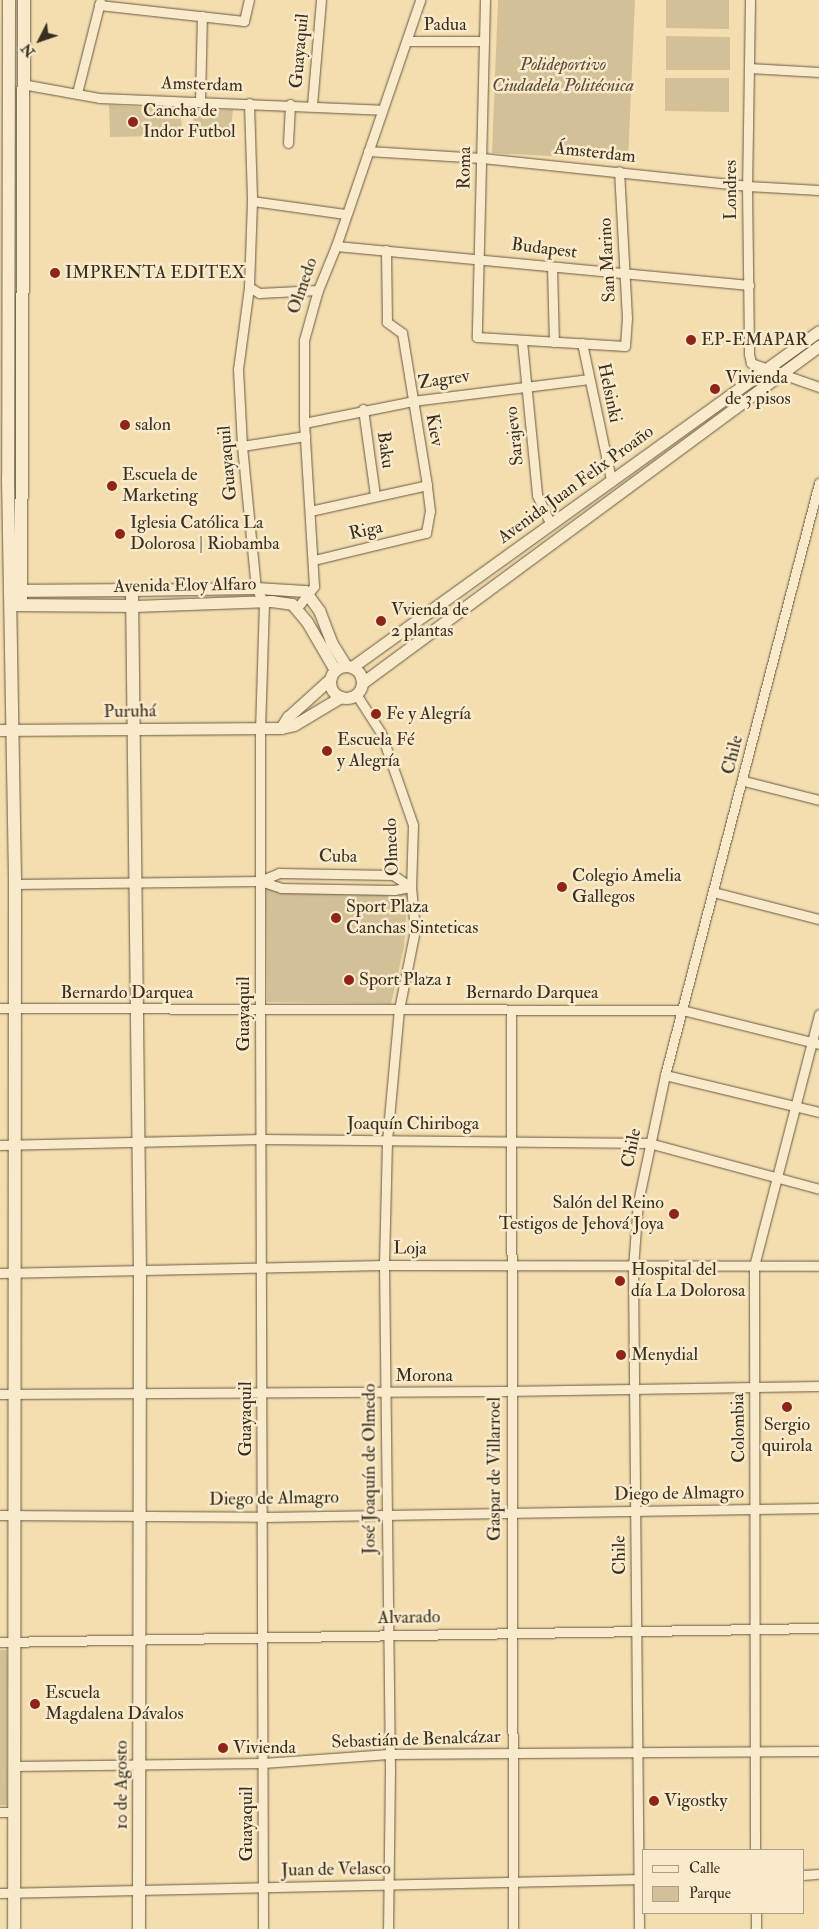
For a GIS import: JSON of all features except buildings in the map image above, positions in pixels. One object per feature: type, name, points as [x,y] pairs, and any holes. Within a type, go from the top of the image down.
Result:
[{"type":"main road","points":[[9,0],[5,145],[4,478],[10,591]]},
{"type":"main road","points":[[14,1929],[15,1273],[6,1145],[14,1008],[15,884],[6,730],[24,0]]},
{"type":"main road","name":"Avenida Eloy Alfaro","points":[[10,591],[132,590]]},
{"type":"main road","name":"10 de Agosto","points":[[132,590],[134,606],[136,729],[137,1145],[140,1272],[138,1516],[140,1641],[138,1762],[139,1929]]},
{"type":"main road","name":"Avenida Eloy Alfaro","points":[[10,605],[134,606]]},
{"type":"street","points":[[77,93],[100,3],[245,20],[249,0]]},
{"type":"street","name":"Guayaquil","points":[[312,105],[321,0]]},
{"type":"street","name":"Olmedo","points":[[307,594],[314,586],[314,560],[304,422],[304,340],[318,290],[336,246],[420,0]]},
{"type":"street","name":"Roma","points":[[485,0],[480,257],[476,337],[522,340]]},
{"type":"street","name":"Londres","points":[[750,0],[747,186],[749,354],[751,363],[765,370]]},
{"type":"street","points":[[200,101],[202,16]]},
{"type":"street","name":"Padua","points":[[407,41],[484,41]]},
{"type":"street","points":[[749,68],[819,72]]},
{"type":"street","name":"Amsterdam","points":[[22,84],[99,98],[290,104],[382,110]]},
{"type":"street","name":"Guayaquil","points":[[248,103],[252,201],[249,287],[238,369],[242,446],[256,588],[264,603],[260,728],[263,1929]]},
{"type":"street","points":[[288,143],[290,104]]},
{"type":"street","name":"Ámsterdam","points":[[368,151],[482,158],[747,186],[819,190]]},
{"type":"street","name":"San Marino","points":[[582,343],[626,346],[625,273],[620,172]]},
{"type":"street","points":[[252,201],[346,214]]},
{"type":"street","name":"Budapest","points":[[336,246],[480,257],[552,267],[749,285]]},
{"type":"street","name":"Kiev","points":[[386,250],[386,322],[402,333],[427,485],[430,511],[426,533]]},
{"type":"street","points":[[552,267],[554,342]]},
{"type":"street","points":[[249,287],[259,293],[318,290]]},
{"type":"street","name":"Avenida Juan Felix Proaño","points":[[281,728],[341,670],[551,525],[819,330]]},
{"type":"street","points":[[522,340],[582,343]]},
{"type":"street","name":"Sarajevo","points":[[522,340],[537,495],[551,525]]},
{"type":"street","name":"Helsinki","points":[[582,343],[611,480]]},
{"type":"street","name":"Avenida Juan Felix Proaño","points":[[362,683],[819,346]]},
{"type":"street","points":[[765,370],[783,372],[819,387]]},
{"type":"street","name":"Zagrev","points":[[304,422],[363,409],[413,401],[526,385],[590,379]]},
{"type":"street","name":"Baku","points":[[363,409],[375,495]]},
{"type":"street","points":[[242,446],[305,436]]},
{"type":"street","name":"Chile","points":[[639,1929],[641,1879],[636,1753],[637,1631],[633,1268],[638,1202],[649,1143],[665,1075],[744,780],[819,483]]},
{"type":"street","points":[[310,511],[375,495],[427,485]]},
{"type":"street","name":"Riga","points":[[314,560],[426,533]]},
{"type":"street","name":"Avenida Eloy Alfaro","points":[[132,590],[256,588],[307,594]]},
{"type":"street","points":[[260,728],[281,728],[294,725],[341,697],[356,694],[362,683],[360,674],[341,670],[297,608],[307,594],[319,610],[341,670],[332,690],[341,697]]},
{"type":"street","name":"Avenida Eloy Alfaro","points":[[134,606],[284,602],[297,608]]},
{"type":"street","name":"Olmedo","points":[[356,694],[381,733],[403,788],[413,825],[411,887],[415,930],[398,1010]]},
{"type":"street","name":"Puruhá","points":[[6,730],[260,728]]},
{"type":"street","points":[[744,780],[819,800]]},
{"type":"street","name":"Cuba","points":[[260,881],[279,873],[393,875],[411,887]]},
{"type":"street","name":"Cuba","points":[[15,884],[137,881],[260,881],[280,888],[394,890],[411,887]]},
{"type":"street","points":[[713,892],[819,919]]},
{"type":"street","name":"Bernardo Darquea","points":[[0,1008],[682,1010],[815,1043]]},
{"type":"street","name":"José Joaquín de Olmedo","points":[[388,1929],[389,1754],[385,1514],[387,1392],[384,1265],[387,1141],[398,1010]]},
{"type":"street","name":"Gaspar de Villarroel","points":[[510,1010],[512,1391],[510,1514],[514,1633],[513,1929]]},
{"type":"street","name":"Colombia","points":[[755,1849],[754,1752],[757,1509],[754,1388],[754,1266],[795,1105],[815,1043],[819,1014]]},
{"type":"street","points":[[665,1075],[819,1112]]},
{"type":"street","name":"Joaquín Chiriboga","points":[[6,1145],[137,1145],[262,1139],[387,1141],[511,1139],[649,1143],[819,1189]]},
{"type":"street","name":"Loja","points":[[0,1273],[140,1272],[384,1265],[633,1268],[819,1266]]},
{"type":"street","name":"Morona","points":[[0,1394],[512,1391],[819,1386]]},
{"type":"street","name":"Diego de Almagro","points":[[0,1515],[263,1517],[819,1508]]},
{"type":"street","name":"Alvarado","points":[[0,1642],[140,1641],[263,1636],[819,1628]]},
{"type":"street","name":"Sebastián de Benalcázar","points":[[13,1766],[138,1762],[263,1763],[389,1754],[819,1751]]},
{"type":"street","points":[[0,1812],[14,1812]]},
{"type":"street","points":[[804,1875],[819,1874]]},
{"type":"street","name":"Juan de Velasco","points":[[0,1893],[641,1879]]},
{"type":"street","points":[[756,1914],[756,1929]]},
{"type":"green space","name":"Polideportivo Ciudadela Politécnica","points":[[498,0],[635,0],[628,160],[492,153]]},
{"type":"green space","points":[[666,0],[729,0],[729,29],[666,28]]},
{"type":"green space","points":[[666,36],[730,37],[730,70],[666,70]]},
{"type":"green space","points":[[665,78],[729,78],[729,112],[665,111]]},
{"type":"green space","name":"Cancha de Indor Futbol","points":[[109,105],[157,108],[158,113],[163,113],[164,108],[181,109],[182,131],[158,136],[110,137]]},
{"type":"green space","points":[[193,109],[233,110],[230,136],[194,136]]},
{"type":"green space","name":"Sport Plaza Canchas Sinteticas","points":[[266,888],[408,889],[404,947],[391,1004],[267,1002]]},
{"type":"green space","points":[[0,1650],[7,1650],[7,1805],[0,1805]]},
{"type":"place","name":"Cancha de Indor Futbol","points":[[133,122]]},
{"type":"place","name":"IMPRENTA EDITEX","points":[[55,273]]},
{"type":"place","name":"EP-EMAPAR","points":[[691,340]]},
{"type":"place","name":"Vivienda de 3 pisos","points":[[715,389]]},
{"type":"place","name":"salon","points":[[125,425]]},
{"type":"place","name":"Escuela de Marketing","points":[[112,486]]},
{"type":"place","name":"Iglesia Católica La Dolorosa | Riobamba","points":[[120,534]]},
{"type":"place","name":"Vvienda de 2 plantas","points":[[381,621]]},
{"type":"place","name":"Fe y Alegría","points":[[376,714]]},
{"type":"place","name":"Escuela Fé y Alegría","points":[[327,751]]},
{"type":"place","name":"Colegio Amelia Gallegos","points":[[562,887]]},
{"type":"place","name":"Sport Plaza Canchas Sinteticas","points":[[336,918]]},
{"type":"place","name":"Sport Plaza 1","points":[[349,980]]},
{"type":"place","name":"Salón del Reino Testigos de Jehová Joya","points":[[674,1214]]},
{"type":"place","name":"Hospital del día La Dolorosa","points":[[620,1281]]},
{"type":"place","name":"Menydial","points":[[621,1355]]},
{"type":"place","name":"Sergio quirola","points":[[787,1407]]},
{"type":"place","name":"Escuela Magdalena Dávalos","points":[[35,1704]]},
{"type":"place","name":"Vivienda","points":[[223,1748]]},
{"type":"place","name":"Vigostky","points":[[654,1801]]}]
